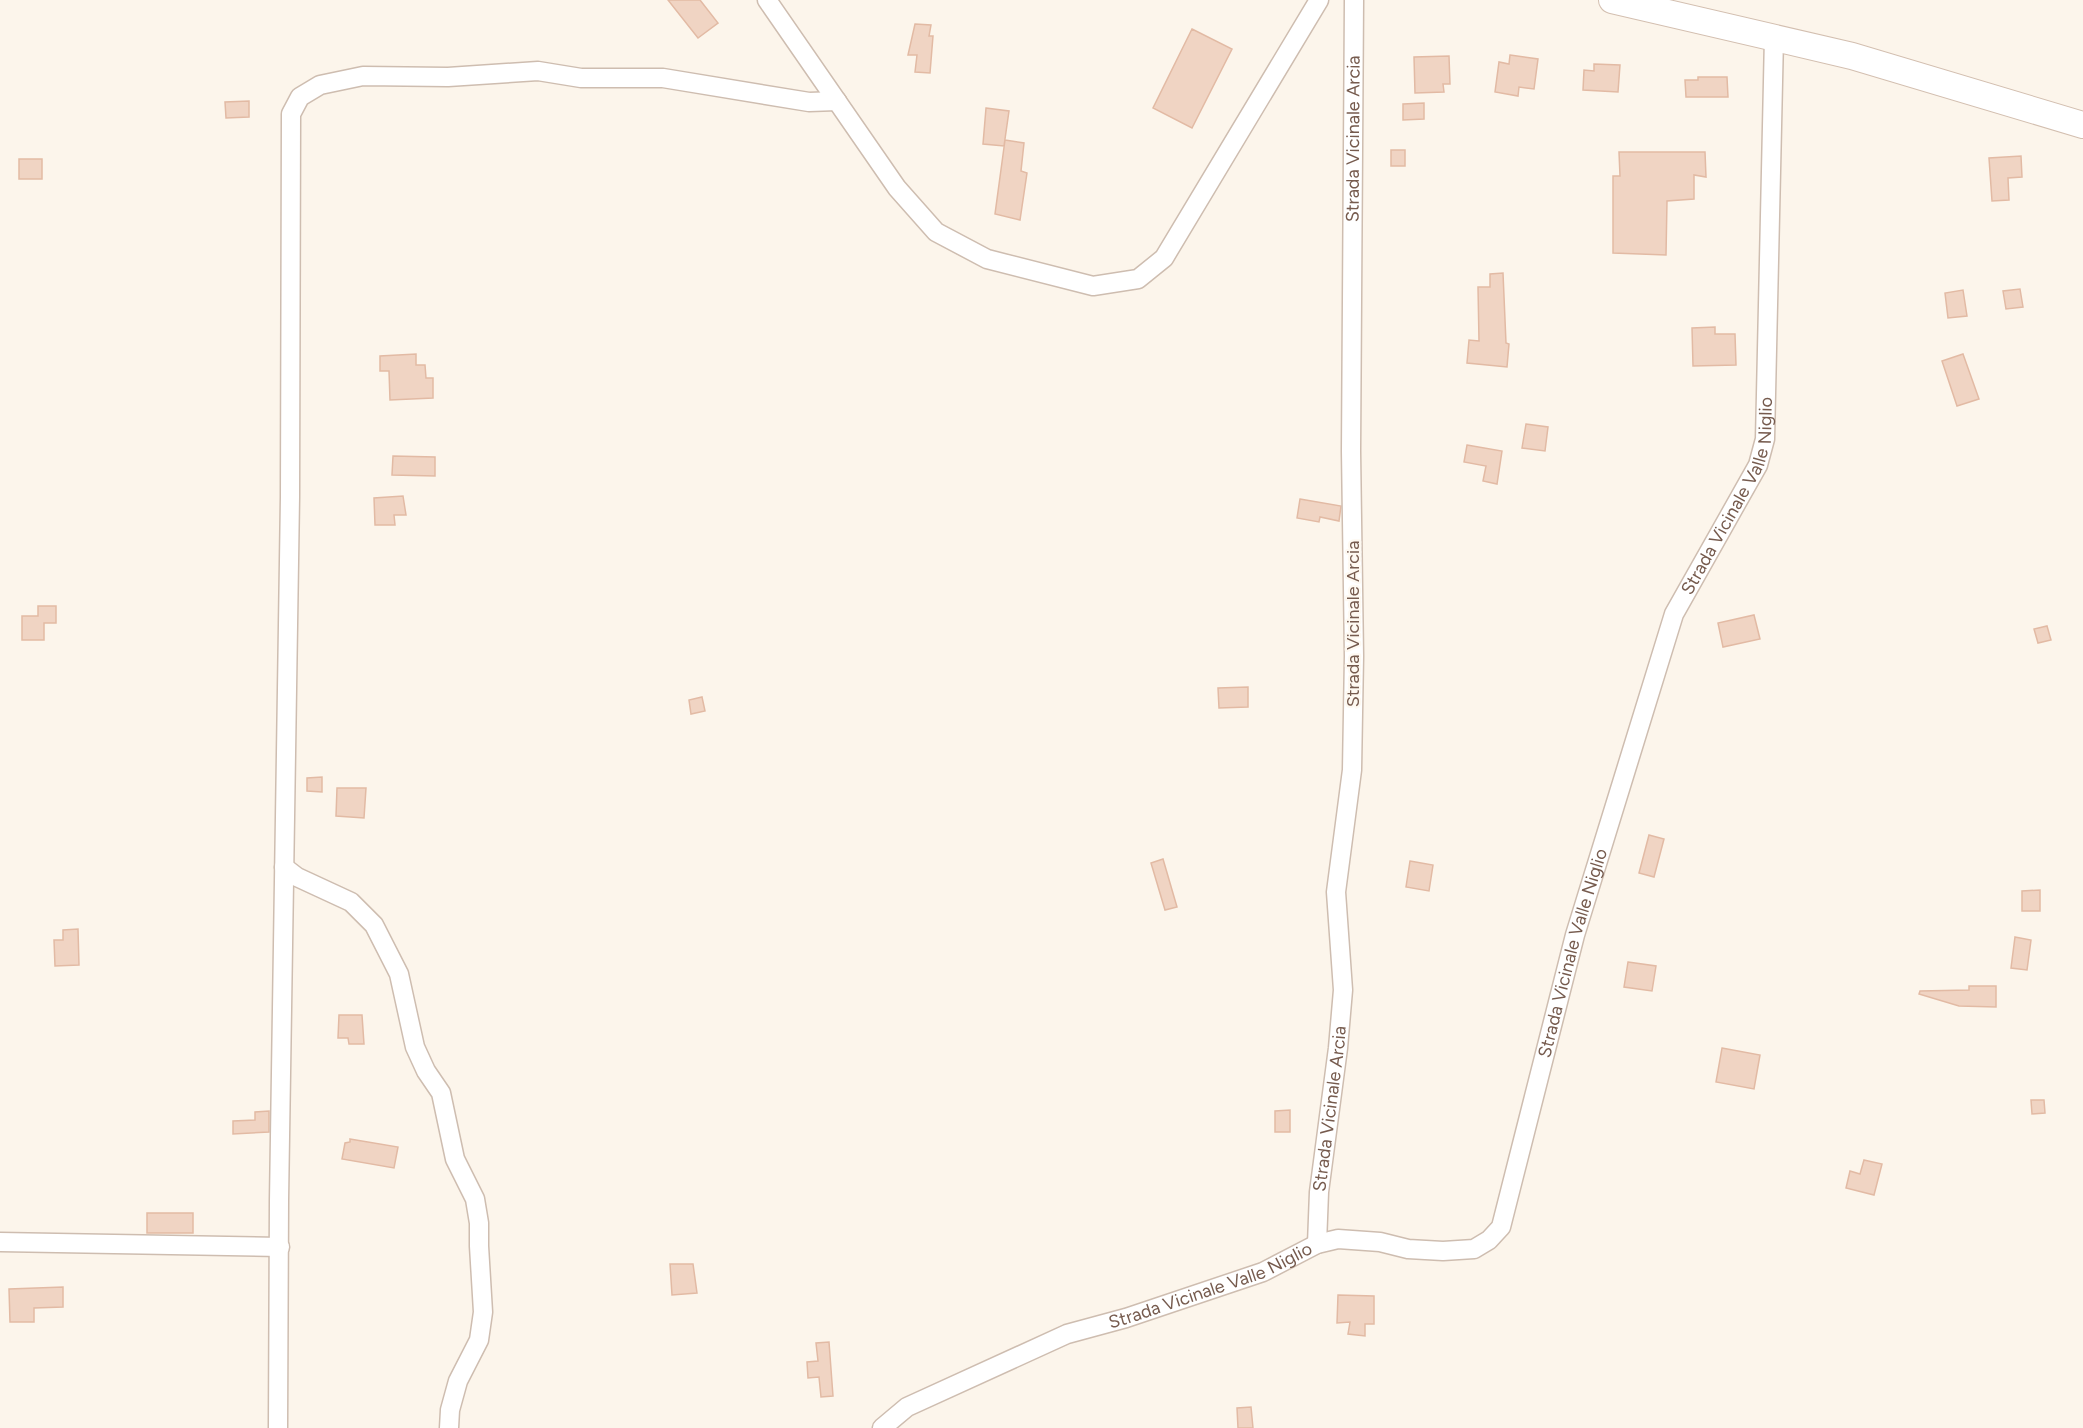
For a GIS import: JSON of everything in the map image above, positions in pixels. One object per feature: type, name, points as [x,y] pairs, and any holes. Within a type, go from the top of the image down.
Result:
[{"type":"main road","points":[[1612,0],[1638,3],[1852,56],[2083,125]]},
{"type":"street","points":[[767,0],[897,188],[936,232],[987,259],[1093,286],[1138,279],[1164,258],[1319,0]]},
{"type":"street","name":"Strada Vicinale Arcia","points":[[1317,1244],[1319,1192],[1338,1048],[1343,990],[1336,892],[1352,770],[1354,656],[1351,439],[1354,0]]},
{"type":"street","name":"Strada Vicinale Valle Niglio","points":[[882,1428],[908,1407],[1067,1334],[1126,1318],[1263,1272],[1317,1244],[1338,1239],[1380,1242],[1408,1249],[1443,1251],[1474,1249],[1489,1240],[1501,1227],[1575,936],[1674,614],[1758,465],[1765,439],[1774,37]]},
{"type":"street","points":[[278,1428],[290,485],[291,114],[300,97],[320,85],[363,76],[448,77],[538,71],[581,78],[663,78],[809,102],[837,101]]},
{"type":"street","points":[[284,867],[297,877],[351,902],[374,925],[399,974],[415,1047],[426,1071],[441,1093],[455,1159],[475,1199],[479,1223],[478,1246],[483,1312],[479,1340],[458,1381],[450,1410],[449,1428]]},
{"type":"street","points":[[0,1242],[280,1247]]},
{"type":"building","points":[[668,0],[700,0],[718,23],[698,38]]},
{"type":"building","points":[[915,24],[931,25],[929,36],[933,36],[930,73],[915,72],[917,55],[908,55]]},
{"type":"building","points":[[1192,29],[1232,49],[1192,128],[1153,108]]},
{"type":"building","points":[[1510,55],[1538,59],[1534,89],[1519,87],[1518,96],[1495,92],[1499,62],[1509,64]]},
{"type":"building","points":[[1449,56],[1450,84],[1443,84],[1444,92],[1415,93],[1414,57]]},
{"type":"building","points":[[1594,64],[1620,65],[1618,92],[1583,90],[1584,70],[1594,71]]},
{"type":"building","points":[[1698,77],[1727,77],[1728,97],[1686,97],[1685,80],[1698,80]]},
{"type":"building","points":[[249,101],[249,117],[226,118],[225,102]]},
{"type":"building","points":[[1424,103],[1424,119],[1403,120],[1403,104]]},
{"type":"building","points":[[986,108],[1009,111],[1004,146],[983,144]]},
{"type":"building","points":[[1005,140],[1024,143],[1021,171],[1027,173],[1020,220],[995,214]]},
{"type":"building","points":[[1391,150],[1405,150],[1405,166],[1391,166]]},
{"type":"building","points":[[1619,152],[1705,152],[1706,177],[1694,175],[1694,199],[1667,201],[1666,255],[1613,253],[1613,176],[1620,176]]},
{"type":"building","points":[[2021,156],[2022,177],[2008,178],[2009,200],[1992,201],[1989,158]]},
{"type":"building","points":[[19,159],[42,159],[42,179],[19,179]]},
{"type":"building","points":[[1503,273],[1506,343],[1509,344],[1507,367],[1467,363],[1469,340],[1479,341],[1478,287],[1490,287],[1490,274]]},
{"type":"building","points":[[2020,289],[2023,307],[2006,309],[2003,291]]},
{"type":"building","points":[[1963,290],[1967,316],[1948,318],[1945,293]]},
{"type":"building","points":[[1715,327],[1715,334],[1735,334],[1736,365],[1693,366],[1692,328]]},
{"type":"building","points":[[416,354],[416,365],[425,365],[426,378],[433,378],[433,398],[390,400],[389,371],[380,371],[380,356]]},
{"type":"building","points":[[1963,354],[1979,399],[1957,406],[1942,361]]},
{"type":"building","points":[[1526,424],[1548,427],[1545,451],[1522,448]]},
{"type":"building","points":[[1467,445],[1502,451],[1497,484],[1483,481],[1486,466],[1464,462]]},
{"type":"building","points":[[393,456],[435,457],[435,476],[392,475]]},
{"type":"building","points":[[403,496],[406,515],[394,515],[395,525],[375,525],[374,498]]},
{"type":"building","points":[[1300,499],[1341,506],[1339,521],[1320,517],[1319,522],[1297,518]]},
{"type":"building","points":[[38,606],[56,606],[56,623],[44,623],[44,640],[22,640],[22,616],[38,616]]},
{"type":"building","points":[[1754,615],[1760,639],[1723,647],[1718,623]]},
{"type":"building","points":[[2047,626],[2051,640],[2038,643],[2034,629]]},
{"type":"building","points":[[1248,687],[1248,707],[1219,708],[1218,688]]},
{"type":"building","points":[[702,697],[705,711],[691,714],[689,700]]},
{"type":"building","points":[[322,777],[322,792],[307,791],[307,778]]},
{"type":"building","points":[[337,788],[366,788],[364,818],[336,816]]},
{"type":"building","points":[[1649,835],[1664,839],[1654,877],[1639,873]]},
{"type":"building","points":[[1163,859],[1177,907],[1165,910],[1151,863]]},
{"type":"building","points":[[1410,861],[1433,865],[1429,891],[1406,887]]},
{"type":"building","points":[[2040,890],[2040,911],[2022,911],[2022,891]]},
{"type":"building","points":[[78,929],[79,965],[55,966],[54,940],[63,940],[63,930]]},
{"type":"building","points":[[2015,937],[2031,940],[2027,970],[2011,968]]},
{"type":"building","points":[[1628,962],[1656,966],[1652,991],[1624,987]]},
{"type":"building","points":[[1969,986],[1996,986],[1996,1007],[1959,1006],[1919,994],[1920,991],[1969,990]]},
{"type":"building","points":[[339,1015],[362,1015],[364,1044],[349,1044],[348,1038],[338,1038]]},
{"type":"building","points":[[1722,1048],[1760,1055],[1754,1089],[1716,1082]]},
{"type":"building","points":[[2031,1100],[2044,1100],[2045,1113],[2032,1114]]},
{"type":"building","points":[[1290,1110],[1290,1132],[1275,1132],[1275,1111]]},
{"type":"building","points":[[269,1111],[269,1132],[233,1134],[233,1121],[255,1120],[255,1112]]},
{"type":"building","points":[[350,1139],[398,1147],[394,1168],[342,1159],[345,1143],[350,1142]]},
{"type":"building","points":[[1864,1160],[1882,1164],[1874,1195],[1846,1188],[1850,1171],[1860,1174]]},
{"type":"building","points":[[147,1213],[193,1213],[193,1233],[147,1233]]},
{"type":"building","points":[[670,1264],[693,1264],[697,1293],[672,1295]]},
{"type":"building","points":[[63,1287],[63,1307],[34,1308],[34,1322],[10,1322],[9,1289]]},
{"type":"building","points":[[1338,1295],[1374,1296],[1374,1324],[1365,1324],[1365,1336],[1348,1334],[1350,1322],[1337,1323]]},
{"type":"building","points":[[829,1342],[833,1396],[821,1397],[819,1377],[808,1378],[807,1362],[818,1361],[816,1343]]},
{"type":"building","points":[[1251,1407],[1253,1428],[1238,1428],[1237,1408]]}]
